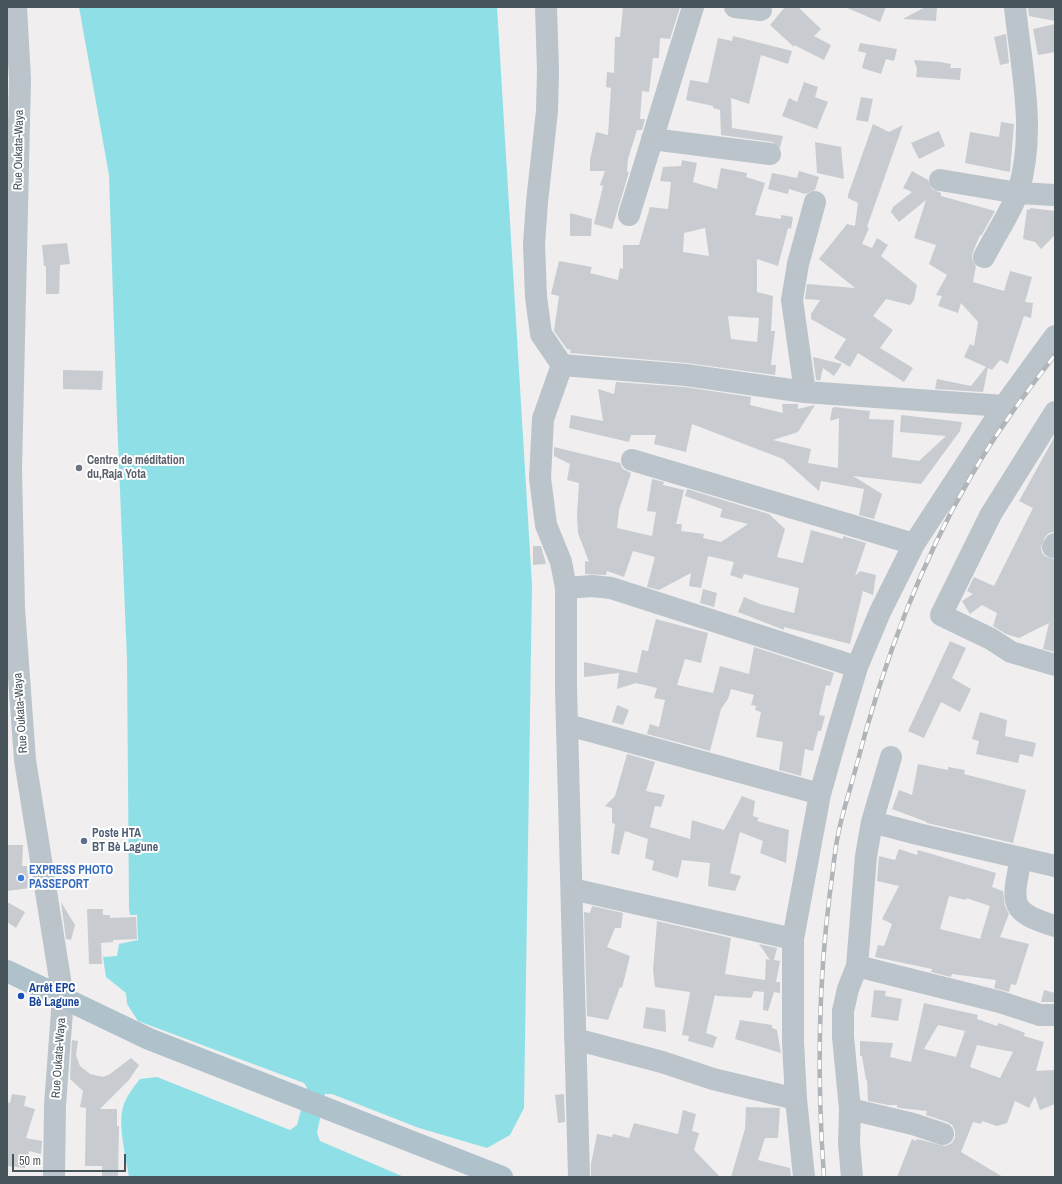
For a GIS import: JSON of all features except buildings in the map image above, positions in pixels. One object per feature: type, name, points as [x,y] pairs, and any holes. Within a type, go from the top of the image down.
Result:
[{"type":"main road","points":[[9,974],[149,1039],[502,1177]]},
{"type":"street","name":"Rue Oukata-Waya","points":[[16,7],[20,79],[13,112],[9,469],[13,677],[63,998],[56,1105],[54,1177]]},
{"type":"street","points":[[546,7],[548,70],[547,111],[534,237],[536,297],[541,334],[562,364],[686,375],[805,392],[1004,406]]},
{"type":"street","points":[[629,215],[693,7]]},
{"type":"street","points":[[734,7],[761,10]]},
{"type":"street","points":[[984,257],[1018,192],[1026,153],[1027,118],[1015,7]]},
{"type":"street","points":[[652,139],[770,154]]},
{"type":"street","points":[[940,180],[1018,192],[1055,195]]},
{"type":"street","points":[[805,392],[792,300],[798,264],[815,202]]},
{"type":"street","points":[[804,1177],[796,1100],[793,939],[820,794],[857,667],[880,612],[914,544],[1004,406],[1055,336]]},
{"type":"street","points":[[562,364],[543,418],[540,478],[546,525],[561,562],[566,588],[579,1177]]},
{"type":"street","points":[[1055,412],[991,514],[941,615],[991,638],[1011,652],[1055,666]]},
{"type":"street","points":[[632,460],[914,544]]},
{"type":"street","points":[[566,588],[592,586],[611,588],[857,667]]},
{"type":"street","points":[[568,725],[820,794]]},
{"type":"street","points":[[852,1177],[849,1143],[850,1109],[843,1037],[843,1011],[848,989],[857,966],[866,856],[872,822],[891,757]]},
{"type":"street","points":[[872,822],[1055,866]]},
{"type":"street","points":[[1021,858],[1015,890],[1017,905],[1024,914],[1034,920],[1055,926]]},
{"type":"street","points":[[572,889],[793,939]]},
{"type":"street","points":[[857,966],[1000,1002],[1040,1015],[1055,1015]]},
{"type":"street","points":[[575,1039],[662,1062],[713,1079],[796,1100]]},
{"type":"street","points":[[850,1109],[913,1124],[943,1134]]},
{"type":"water","points":[[79,7],[497,7],[532,585],[524,1108],[510,1135],[487,1148],[419,1128],[332,1094],[325,1094],[317,1133],[320,1141],[404,1177],[129,1177],[121,1119],[126,1098],[140,1079],[157,1077],[290,1130],[297,1125],[307,1088],[304,1083],[138,1021],[127,1004],[126,993],[106,977],[103,957],[117,956],[119,944],[138,940],[137,915],[130,915],[129,909],[127,660],[109,175]]},
{"type":"railway","points":[[824,1177],[820,1106],[820,1034],[826,927],[838,835],[865,733],[876,695],[902,621],[933,548],[970,478],[1000,430],[1055,355]]},
{"type":"place","name":"Centre de méditation du,Raja Yota","points":[[79,468]]},
{"type":"place","name":"Poste HTA BT Bè Lagune","points":[[84,841]]},
{"type":"place","name":"EXPRESS PHOTO PASSEPORT","points":[[21,878]]},
{"type":"place","name":"Arrêt EPC Bè Lagune","points":[[21,996]]}]
